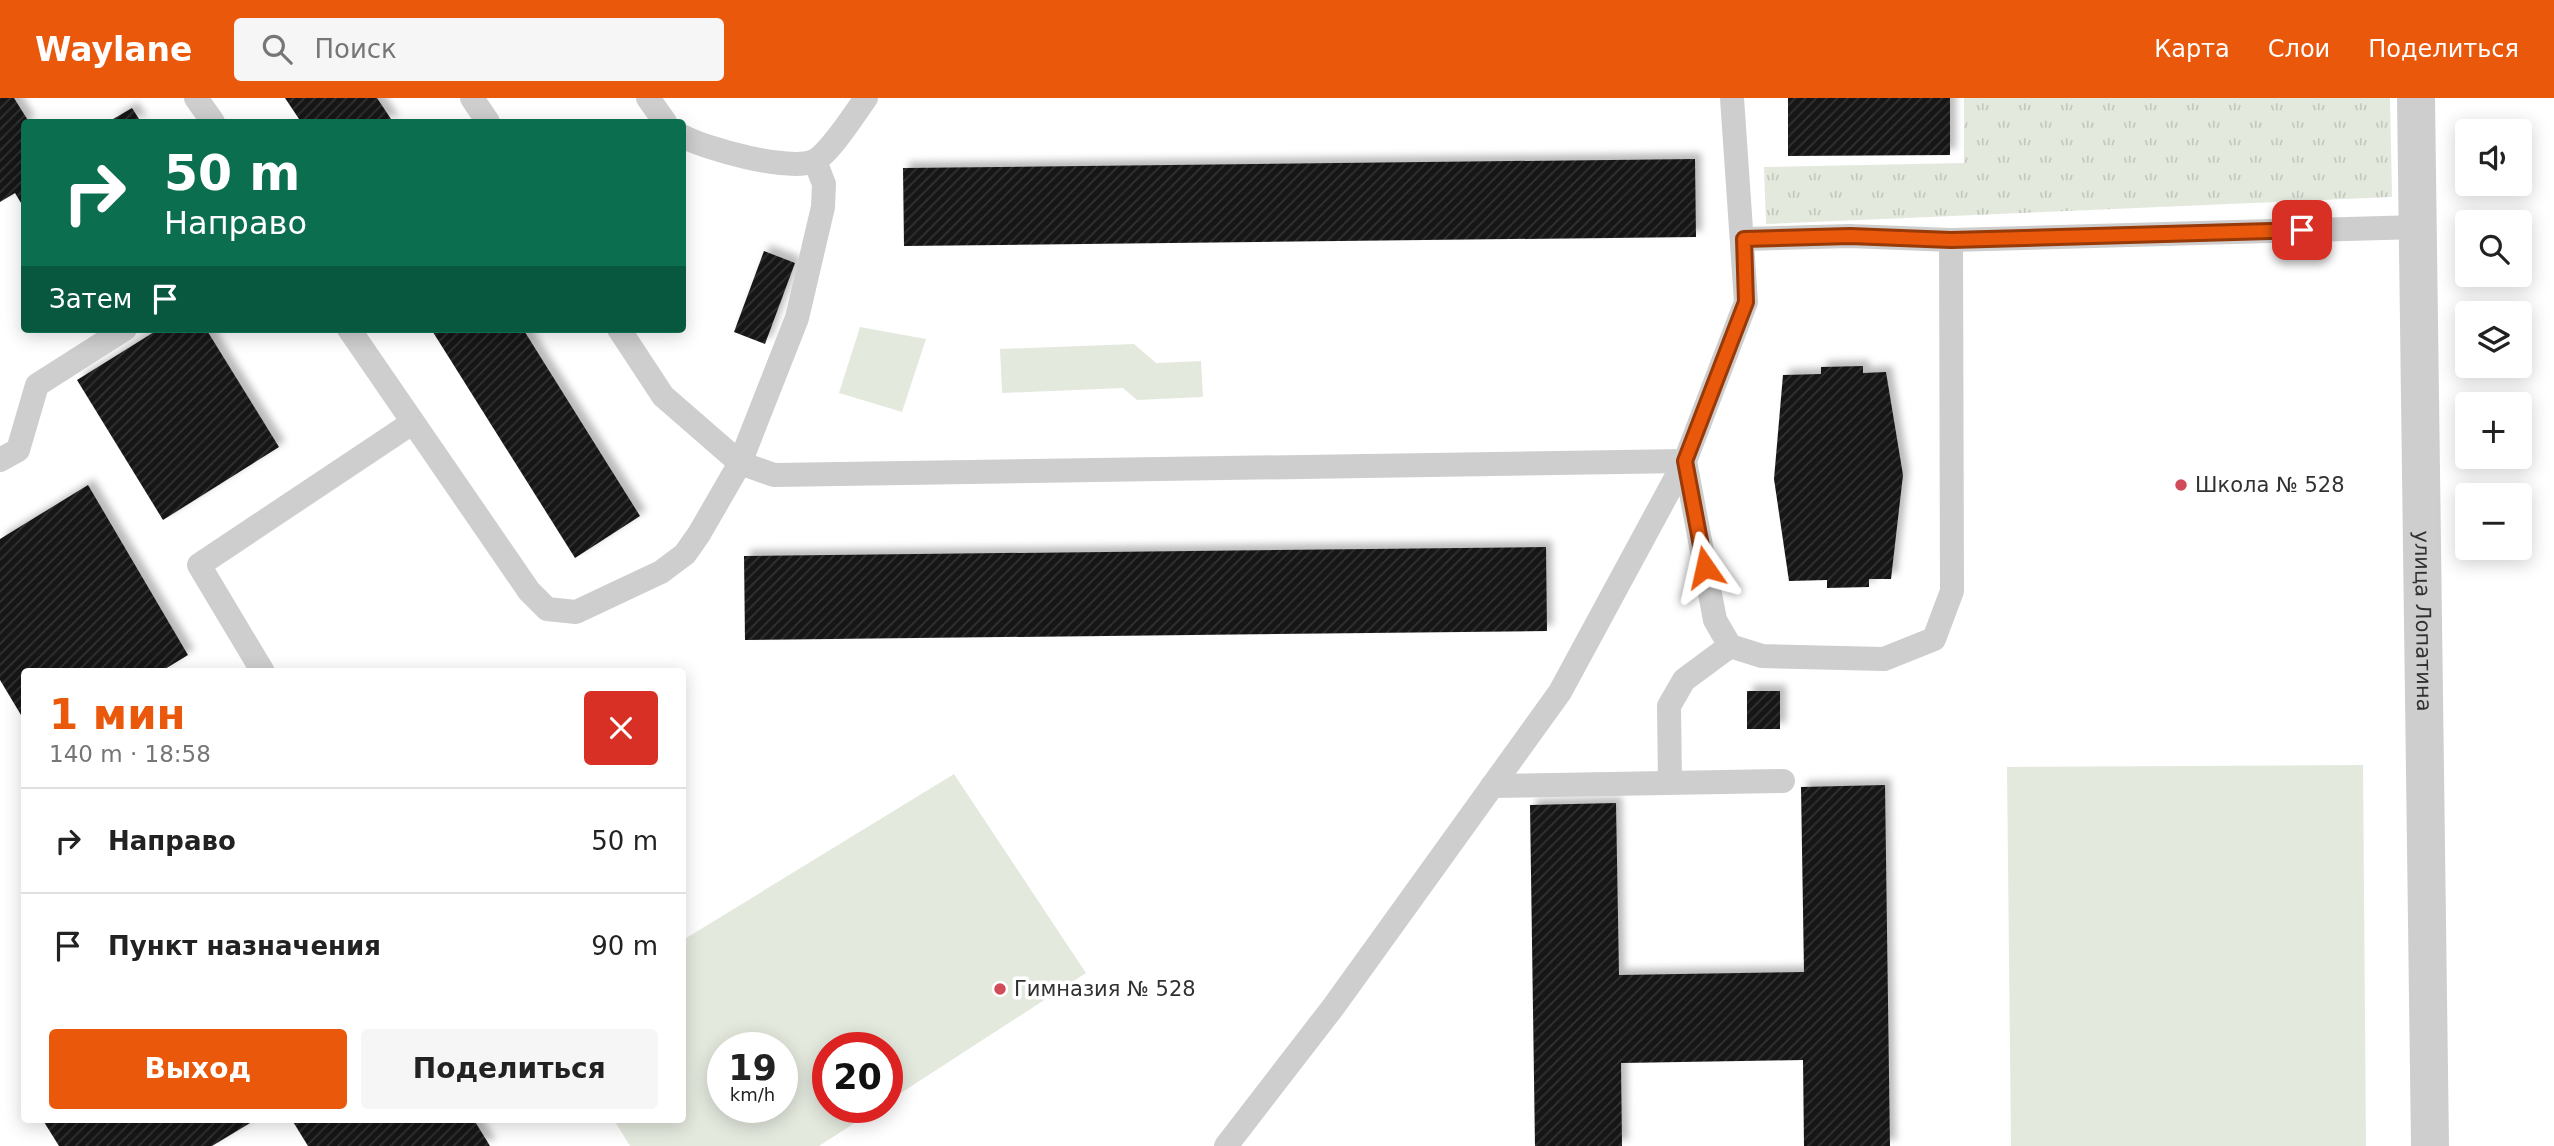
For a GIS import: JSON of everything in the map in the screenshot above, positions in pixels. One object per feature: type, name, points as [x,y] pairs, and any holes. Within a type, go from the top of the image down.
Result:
[{"type":"street","name":"улица Лопатина","points":[[2416,98],[2430,1146]]},
{"type":"lane","points":[[196,98],[211,119]]},
{"type":"lane","points":[[472,98],[486,119]]},
{"type":"lane","points":[[648,98],[663,119]]},
{"type":"lane","points":[[686,137],[762,161],[790,165],[815,160],[839,137],[866,98]]},
{"type":"lane","points":[[1226,1146],[1334,1006],[1560,692],[1685,461],[1746,302],[1744,239],[1732,98]]},
{"type":"lane","points":[[352,333],[529,591],[547,609],[576,612],[661,572],[685,554],[740,463],[797,318],[823,207],[824,184],[815,160]]},
{"type":"lane","points":[[1744,239],[1850,236],[1951,240],[2418,227]]},
{"type":"lane","points":[[1685,461],[1715,620],[1730,646],[1762,656],[1884,659],[1934,639],[1952,592],[1951,240]]},
{"type":"lane","points":[[0,460],[18,450],[37,385],[119,333]]},
{"type":"lane","points":[[623,333],[663,396],[740,463],[774,475],[1685,461]]},
{"type":"lane","points":[[261,668],[198,565],[412,423]]},
{"type":"lane","points":[[1670,782],[1669,706],[1684,680],[1730,646]]},
{"type":"lane","points":[[1492,786],[1783,781]]},
{"type":"green space","points":[[1964,98],[2390,98],[2392,197],[1766,224],[1764,167],[1964,163]]},
{"type":"green space","points":[[860,327],[926,339],[902,412],[839,393]]},
{"type":"green space","points":[[1134,344],[1156,363],[1201,361],[1203,397],[1137,400],[1123,388],[1002,393],[1000,349]]},
{"type":"green space","points":[[2363,765],[2366,1146],[2011,1146],[2007,767]]},
{"type":"green space","points":[[954,774],[1086,973],[903,1092],[903,1032],[812,1032],[812,1123],[855,1123],[819,1146],[630,1146],[616,1123],[686,1123],[686,938]]},
{"type":"building","points":[[0,98],[14,98],[27,119],[21,119],[21,203],[15,193],[0,202]]},
{"type":"building","points":[[285,98],[377,98],[391,119],[299,119]]},
{"type":"building","points":[[1788,98],[1950,98],[1950,155],[1788,156]]},
{"type":"building","points":[[132,108],[139,119],[113,119]]},
{"type":"building","points":[[1695,159],[1696,237],[904,246],[903,168]]},
{"type":"building","points":[[764,251],[795,263],[765,344],[734,332]]},
{"type":"building","points":[[153,333],[208,333],[279,447],[163,520],[77,380]]},
{"type":"building","points":[[434,333],[526,333],[640,516],[575,558]]},
{"type":"building","points":[[1863,366],[1863,373],[1886,372],[1903,475],[1891,579],[1869,579],[1869,587],[1827,588],[1827,580],[1789,581],[1774,479],[1783,375],[1821,374],[1821,367]]},
{"type":"building","points":[[88,485],[188,655],[167,668],[21,668],[21,715],[0,680],[0,539]]},
{"type":"building","points":[[1546,547],[1547,631],[745,640],[744,556]]},
{"type":"building","points":[[1747,691],[1780,691],[1780,729],[1747,729]]},
{"type":"building","points":[[1885,785],[1890,1146],[1804,1146],[1803,1060],[1621,1063],[1622,1146],[1535,1146],[1530,805],[1616,803],[1619,975],[1804,972],[1801,787]]},
{"type":"building","points":[[45,1123],[250,1123],[212,1146],[59,1146]]},
{"type":"building","points":[[294,1123],[476,1123],[490,1146],[308,1146]]},
{"type":"place","name":"Школа № 528","points":[[2181,485]]},
{"type":"place","name":"Гимназия № 528","points":[[1000,989]]},
{"type":"route","points":[[1705,567],[1685,461],[1746,302],[1744,239],[1850,236],[1951,240],[2302,230]]}]
